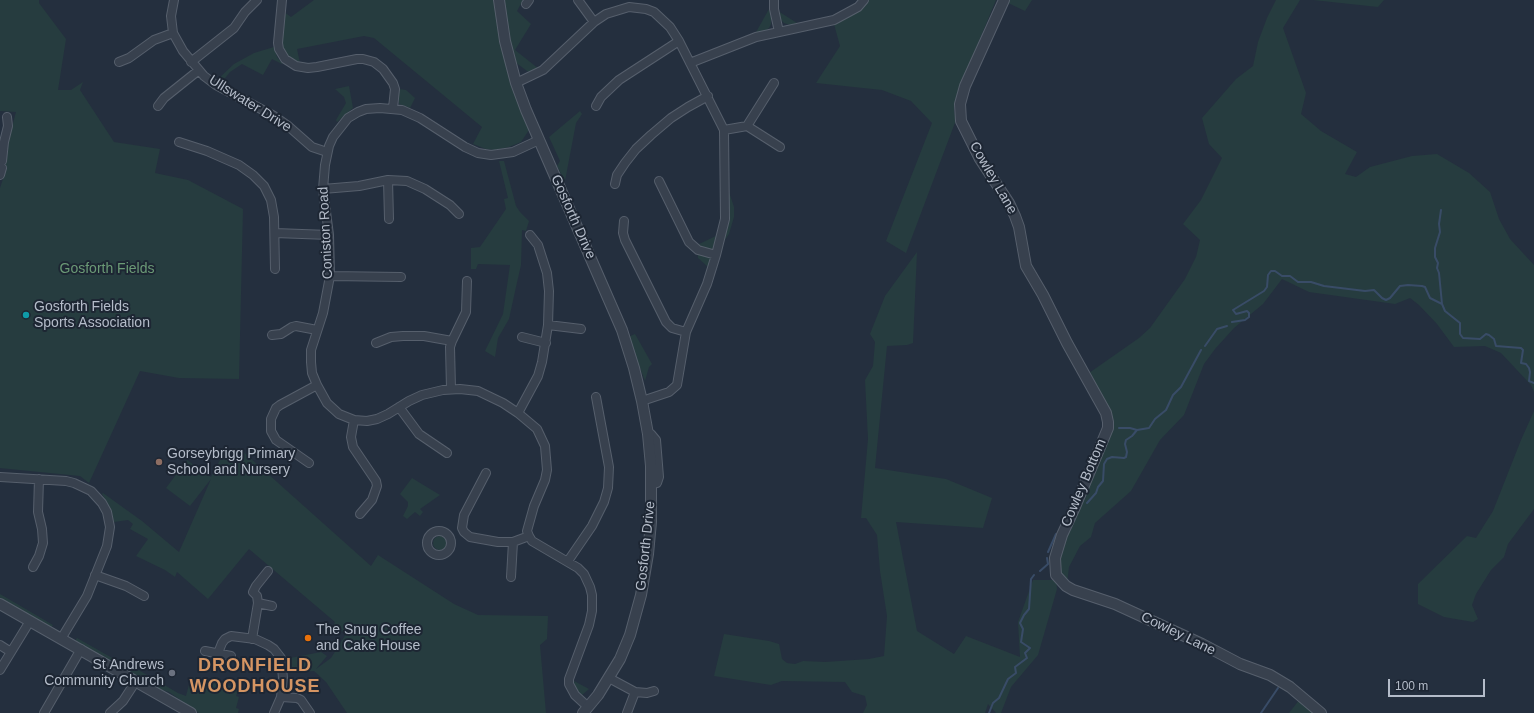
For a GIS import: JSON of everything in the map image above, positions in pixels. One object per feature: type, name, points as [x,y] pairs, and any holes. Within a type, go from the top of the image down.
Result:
[{"type":"street","name":"Ullswater Drive","points":[[174,0],[171,16],[173,33],[183,51],[198,70],[216,85],[274,116],[287,125],[312,147],[327,152]]},
{"type":"street","points":[[191,62],[234,28],[245,12],[257,0]]},
{"type":"street","points":[[282,0],[278,43],[279,49],[285,59],[296,66],[308,68],[357,59],[374,62],[383,69],[393,83],[395,89],[393,108]]},
{"type":"street","name":"Gosforth Drive","points":[[499,0],[505,41],[516,83],[539,140],[622,330],[634,368],[648,434],[652,484],[648,554],[641,595],[630,635],[609,678],[586,710]]},
{"type":"street","points":[[578,0],[594,22]]},
{"type":"street","points":[[774,0],[774,9],[779,32]]},
{"type":"street","points":[[690,63],[756,37],[834,20],[858,7],[864,0]]},
{"type":"street","name":"Cowley Lane","points":[[1004,0],[966,86],[960,104],[961,121],[980,159],[1012,210],[1019,227],[1026,266],[1108,417]]},
{"type":"street","points":[[516,83],[543,70],[600,18],[612,11],[638,3],[654,12],[670,27],[708,96],[724,130],[724,219],[721,238],[707,284],[686,332],[677,385],[669,392],[642,401]]},
{"type":"street","points":[[119,62],[129,58],[154,40],[173,33]]},
{"type":"street","points":[[596,106],[601,97],[619,80],[679,42]]},
{"type":"street","points":[[158,106],[164,98],[198,70]]},
{"type":"street","points":[[746,126],[774,83]]},
{"type":"street","points":[[615,184],[617,175],[625,163],[651,135],[677,115],[708,96]]},
{"type":"street","name":"Coniston Road","points":[[529,536],[527,531],[528,523],[545,480],[547,470],[547,455],[542,438],[537,429],[503,403],[478,391],[451,389],[422,395],[377,419],[367,421],[354,420],[340,414],[324,399],[312,374],[311,350],[323,313],[330,276],[329,235],[323,189],[327,152],[336,131],[348,118],[366,109],[393,108],[408,111],[465,147],[484,154],[500,155],[513,152],[539,140]]},
{"type":"street","points":[[1,168],[2,142],[8,126],[7,117]]},
{"type":"street","points":[[724,130],[733,127],[746,126],[780,147]]},
{"type":"street","points":[[179,142],[195,147],[247,170],[258,179],[268,192],[274,217],[275,270]]},
{"type":"street","points":[[388,180],[390,220]]},
{"type":"street","points":[[323,189],[359,186],[388,180],[407,181],[416,184],[450,205],[459,214]]},
{"type":"street","points":[[660,181],[689,242],[698,250],[716,255]]},
{"type":"street","points":[[624,221],[623,233],[625,240],[666,322],[672,328],[686,332]]},
{"type":"street","points":[[275,233],[329,235]]},
{"type":"street","points":[[518,413],[538,376],[546,343],[548,325],[549,290],[547,273],[538,245],[530,235]]},
{"type":"street","points":[[330,276],[401,277]]},
{"type":"street","points":[[451,389],[450,353],[452,341],[466,312],[467,281]]},
{"type":"street","points":[[548,325],[581,329]]},
{"type":"street","points":[[272,336],[281,334],[296,326],[317,330]]},
{"type":"street","points":[[376,343],[391,337],[403,336],[424,336],[452,341]]},
{"type":"street","points":[[522,337],[546,343]]},
{"type":"street","points":[[309,463],[276,440],[271,431],[271,419],[276,408],[283,402],[317,385]]},
{"type":"street","points":[[568,561],[595,520],[604,502],[610,478],[596,397]]},
{"type":"street","points":[[399,407],[419,434],[447,453]]},
{"type":"street","name":"Cowley Bottom","points":[[1058,548],[1062,535],[1108,428],[1108,417]]},
{"type":"street","points":[[354,420],[351,437],[353,447],[376,482],[377,486],[372,500],[360,514]]},
{"type":"street","points":[[486,473],[464,515],[462,528],[464,532],[470,537],[480,540],[513,542],[529,536],[532,541],[568,561],[584,574],[592,595],[592,611],[589,625],[569,684],[586,710]]},
{"type":"street","points":[[0,477],[66,481],[78,484],[91,491],[102,503],[107,512],[110,527],[106,546],[87,596],[61,639]]},
{"type":"street","points":[[33,568],[43,543],[38,512],[39,479]]},
{"type":"street","points":[[451,540],[464,532]]},
{"type":"street","points":[[511,577],[513,542]]},
{"type":"street","name":"Cowley Lane","points":[[1058,548],[1055,558],[1056,576],[1066,586],[1115,604],[1202,644],[1240,664],[1270,675],[1290,687],[1321,713]]},
{"type":"street","points":[[252,639],[258,603],[257,596],[253,592],[268,572]]},
{"type":"street","points":[[95,575],[126,586],[144,596]]},
{"type":"street","points":[[258,603],[272,606]]},
{"type":"street","points":[[0,604],[191,713]]},
{"type":"street","points":[[0,670],[30,621]]},
{"type":"street","points":[[218,654],[222,643],[225,639],[231,636],[252,639],[274,649],[281,658],[283,678],[280,697],[274,713]]},
{"type":"street","points":[[0,645],[11,652]]},
{"type":"street","points":[[44,713],[80,650]]},
{"type":"street","points":[[205,651],[231,656]]},
{"type":"street","points":[[609,678],[635,692],[647,693],[654,691]]},
{"type":"street","points":[[110,713],[123,701],[136,681]]},
{"type":"street","points":[[627,713],[635,692]]},
{"type":"street","points":[[280,697],[297,698],[310,713]]},
{"type":"green space","name":"Gosforth Fields","points":[[0,0],[39,0],[39,3],[66,39],[58,90],[71,90],[83,82],[80,90],[114,142],[160,149],[155,173],[188,180],[243,209],[239,379],[179,378],[140,371],[89,483],[80,476],[0,468],[0,188],[5,173],[7,146],[16,112],[0,111]]},
{"type":"green space","points":[[314,0],[495,0],[518,101],[529,130],[521,142],[509,147],[494,150],[486,149],[473,144],[482,127],[374,38],[364,36],[297,49],[300,63],[291,60],[285,53],[282,44],[284,12],[291,17]]},
{"type":"green space","points":[[502,0],[523,0],[517,11],[531,24],[515,50],[539,69],[531,74],[515,62]]},
{"type":"green space","points":[[868,0],[996,0],[957,94],[954,111],[956,120],[906,253],[886,241],[932,123],[911,101],[882,90],[816,83],[840,46],[834,24],[863,8]]},
{"type":"green space","points":[[1009,0],[1032,0],[1025,11],[1008,3]]},
{"type":"green space","points":[[1276,0],[1300,0],[1283,28],[1306,93],[1301,114],[1321,131],[1357,152],[1345,174],[1356,177],[1370,167],[1412,156],[1437,154],[1469,173],[1490,192],[1499,219],[1510,239],[1534,265],[1534,392],[1531,385],[1501,353],[1485,346],[1454,347],[1437,324],[1419,305],[1410,298],[1395,304],[1309,292],[1282,279],[1263,304],[1234,328],[1204,364],[1184,415],[1160,440],[1131,491],[1095,523],[1091,537],[1080,546],[1069,567],[1067,583],[1061,575],[1060,560],[1062,544],[1112,427],[1089,373],[1139,338],[1150,328],[1185,279],[1196,257],[1200,240],[1183,224],[1201,200],[1222,158],[1209,144],[1202,118],[1236,79],[1253,66],[1258,42]]},
{"type":"green space","points":[[1313,0],[1384,0],[1378,7]]},
{"type":"green space","points":[[769,9],[771,24],[769,28],[755,34]]},
{"type":"green space","points":[[778,11],[797,23],[790,25],[784,23],[781,20]]},
{"type":"green space","points":[[274,47],[277,57],[282,64],[272,59],[263,75],[242,64],[230,72],[222,82],[218,79],[234,64],[254,53]]},
{"type":"green space","points":[[349,86],[353,108],[337,122],[336,120],[346,103],[344,97],[335,89]]},
{"type":"green space","points":[[399,89],[406,90],[415,98],[410,108],[399,104]]},
{"type":"green space","points":[[580,111],[582,114],[576,123],[565,181],[557,166],[560,161],[549,137]]},
{"type":"green space","points":[[499,161],[504,161],[516,206],[529,221],[526,231],[522,230],[521,265],[509,319],[498,338],[495,357],[485,351],[503,314],[510,265],[478,264],[476,269],[471,269],[471,248],[480,247],[506,209],[504,199],[508,198]]},
{"type":"green space","points":[[728,189],[734,207],[734,217],[729,234],[724,241],[727,225]]},
{"type":"green space","points":[[718,235],[708,267],[698,258],[697,245]]},
{"type":"green space","points":[[917,252],[913,343],[907,345],[887,346],[875,468],[946,479],[992,498],[983,528],[896,522],[917,631],[954,654],[966,636],[1020,657],[1018,622],[1033,580],[1056,580],[1057,589],[1038,655],[1011,687],[1001,713],[996,713],[988,704],[985,713],[863,713],[867,705],[865,696],[852,692],[845,682],[782,681],[771,685],[714,676],[724,634],[779,644],[782,659],[787,663],[795,664],[803,661],[825,662],[869,659],[884,656],[887,616],[880,571],[877,535],[866,518],[861,518],[868,439],[865,380],[873,366],[875,342],[870,334],[885,296]]},
{"type":"green space","points":[[635,334],[652,364],[649,367],[645,381],[628,337]]},
{"type":"green space","points":[[1534,411],[1534,509],[1508,544],[1504,557],[1491,570],[1476,594],[1472,605],[1478,619],[1473,622],[1444,617],[1418,604],[1418,584],[1467,536],[1476,538],[1493,511]]},
{"type":"green space","points":[[239,448],[371,566],[378,555],[454,604],[478,615],[548,616],[547,639],[540,645],[546,713],[347,713],[326,682],[314,671],[287,673],[285,659],[321,652],[327,656],[316,669],[331,658],[346,634],[333,626],[335,622],[249,549],[208,599],[177,572],[175,577],[165,570],[136,556],[148,539],[130,529],[133,524],[128,520],[114,522],[109,507],[102,494],[103,493],[142,521],[179,552],[211,479],[190,506],[166,488],[187,460],[211,477],[220,460],[234,449]]},
{"type":"green space","points":[[412,478],[440,495],[420,509],[423,512],[420,516],[415,512],[407,519],[403,516],[408,506],[408,502],[400,494]]},
{"type":"green space","points":[[437,536],[443,536],[447,540],[447,546],[443,550],[437,550],[433,546],[433,540]]},
{"type":"green space","points":[[0,594],[53,625],[51,628],[0,600]]},
{"type":"green space","points":[[77,638],[114,659],[108,660],[75,641]]},
{"type":"green space","points":[[123,661],[178,693],[186,696],[191,677],[239,688],[236,696],[239,697],[236,708],[239,709],[238,713],[199,713],[169,692],[155,688],[126,671]]},
{"type":"green space","points":[[574,681],[589,689],[582,695],[575,688]]},
{"type":"green space","points":[[1300,699],[1317,713],[1289,713]]},
{"type":"waterway","points":[[1441,210],[1439,224],[1440,232],[1435,248],[1435,257],[1438,263],[1437,268],[1439,273],[1442,304]]},
{"type":"waterway","points":[[1232,322],[1245,320],[1249,317],[1249,313],[1247,311],[1236,314],[1233,310],[1264,291],[1267,287],[1268,275],[1271,271],[1275,271],[1282,276],[1290,276],[1298,282],[1311,282],[1324,286],[1365,291],[1374,290],[1386,300],[1390,298],[1400,286],[1422,286],[1425,287],[1430,298],[1442,304],[1445,311],[1460,323],[1460,334],[1463,338],[1480,339],[1486,334],[1494,339],[1496,346],[1521,348],[1523,350],[1521,363],[1526,364],[1529,368],[1529,381],[1534,383]]},
{"type":"waterway","points":[[1205,346],[1217,329],[1227,326]]},
{"type":"waterway","points":[[1087,503],[1096,493],[1098,487],[1103,481],[1104,464],[1107,459],[1112,457],[1126,457],[1126,440],[1137,430],[1149,428],[1155,419],[1166,410],[1173,395],[1181,387],[1201,350]]},
{"type":"waterway","points":[[1119,428],[1130,428],[1137,430]]},
{"type":"waterway","points":[[1048,552],[1056,534]]},
{"type":"waterway","points":[[1040,571],[1048,564],[1047,558]]},
{"type":"waterway","points":[[989,713],[993,703],[999,698],[1008,679],[1016,673],[1015,667],[1027,658],[1025,653],[1030,648],[1021,642],[1023,629],[1020,623],[1029,609],[1031,579],[1034,575]]},
{"type":"waterway","points":[[1261,713],[1278,688]]},
{"type":"place","name":"Gosforth Fields Sports Association","points":[[26,315]]},
{"type":"place","name":"Gorseybrigg Primary School and Nursery","points":[[159,462]]},
{"type":"place","name":"The Snug Coffee and Cake House","points":[[308,638]]},
{"type":"place","name":"St Andrews Community Church","points":[[172,673]]},
{"type":"district","name":"DRONFIELD WOODHOUSE","points":[[255,676]]}]
